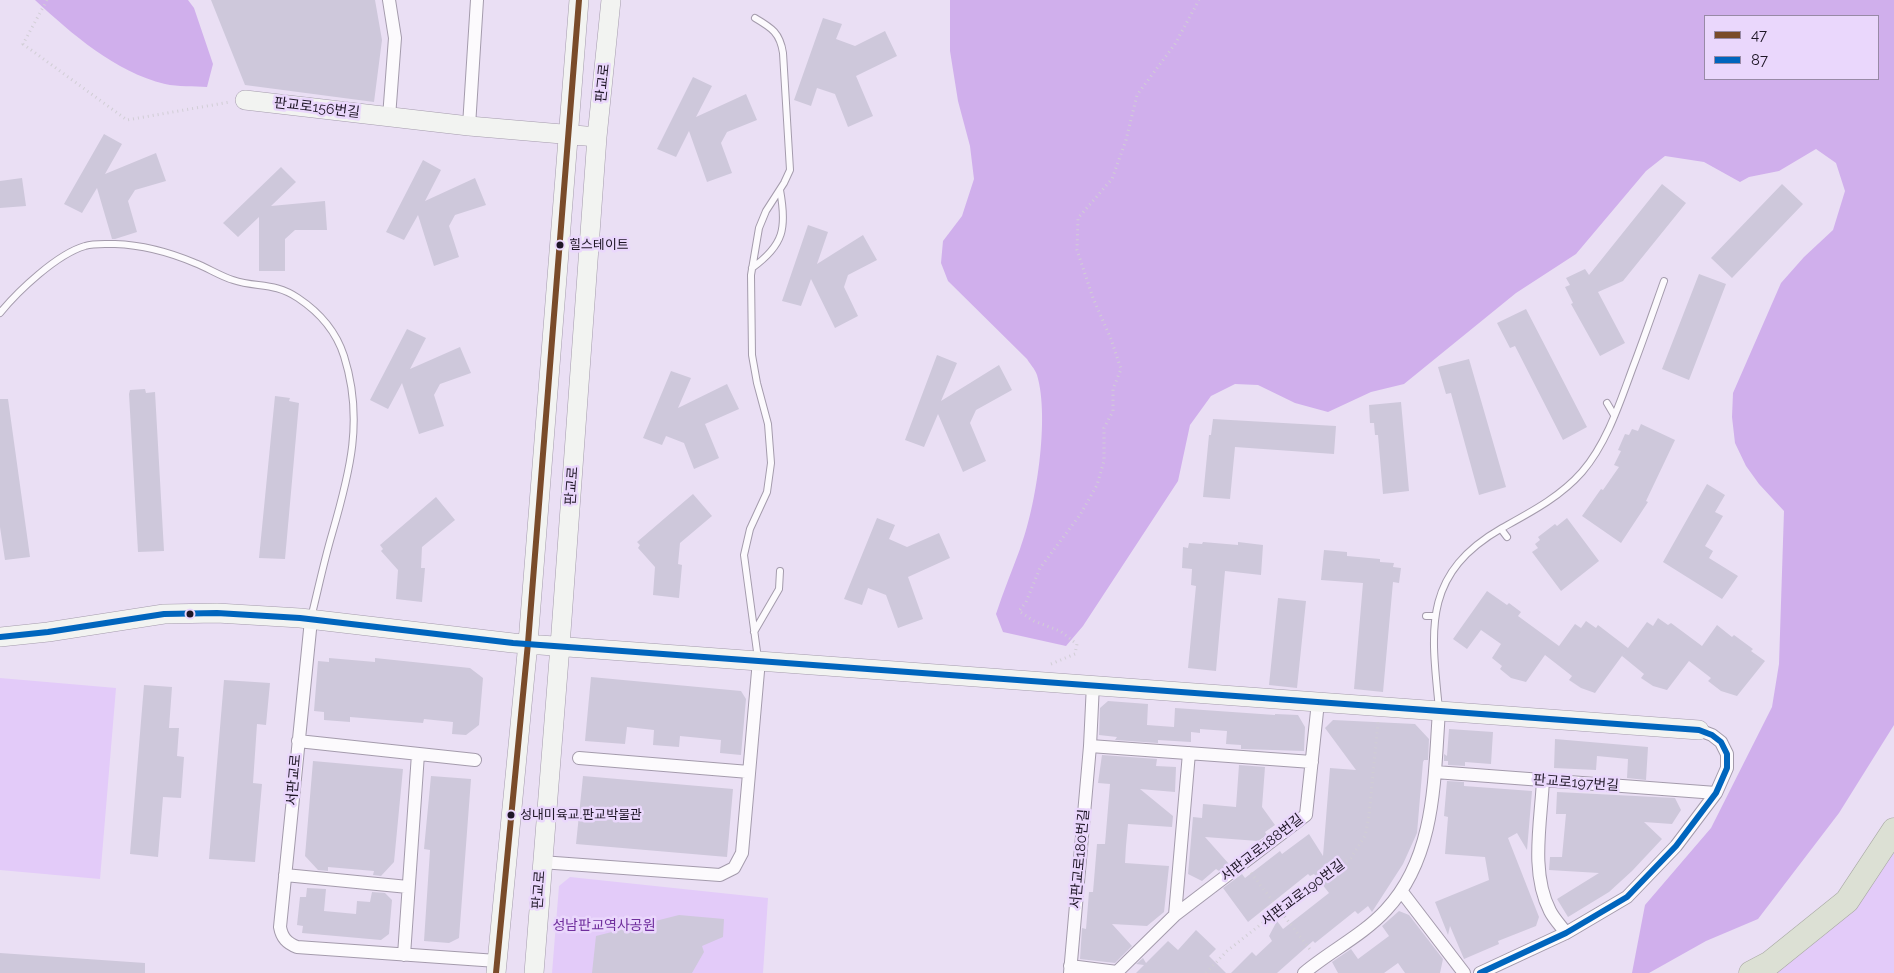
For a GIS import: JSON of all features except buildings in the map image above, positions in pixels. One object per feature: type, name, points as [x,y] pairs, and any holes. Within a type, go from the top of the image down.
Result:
[{"type":"highway","points":[[1751,973],[1770,963],[1847,901],[1894,830]]},
{"type":"street","points":[[388,117],[395,38],[389,0]]},
{"type":"street","points":[[468,126],[477,0]]},
{"type":"street","points":[[418,754],[404,955],[497,967],[528,643],[579,0]]},
{"type":"street","name":"판교로","points":[[534,973],[597,137],[611,0]]},
{"type":"street","name":"판교로156번길","points":[[246,100],[468,126],[597,137]]},
{"type":"street","points":[[0,637],[55,631],[164,614],[217,613],[311,620],[560,646],[1698,730],[1712,735],[1721,742],[1727,754],[1727,768],[1716,794],[1676,846],[1627,897],[1566,932],[1480,973]]},
{"type":"street","name":"서판교로","points":[[311,620],[280,927],[285,940],[297,947],[404,955]]},
{"type":"street","points":[[541,862],[720,875],[734,868],[742,853],[758,660]]},
{"type":"street","name":"서판교로180번길","points":[[1070,969],[1094,684]]},
{"type":"street","name":"서판교로188번길","points":[[1070,969],[1117,972],[1175,914],[1306,815],[1318,702]]},
{"type":"street","points":[[1304,973],[1386,911],[1410,879],[1424,843],[1435,772],[1440,711]]},
{"type":"street","points":[[298,741],[475,760]]},
{"type":"street","points":[[1090,746],[1312,762]]},
{"type":"street","points":[[1175,914],[1189,753]]},
{"type":"street","points":[[579,758],[749,772]]},
{"type":"street","name":"판교로197번길","points":[[1435,772],[1716,794]]},
{"type":"street","points":[[1543,780],[1538,853],[1541,878],[1550,911],[1566,932]]},
{"type":"street","points":[[285,875],[408,887]]},
{"type":"street","points":[[1402,892],[1464,973]]},
{"type":"lane","points":[[755,18],[775,32],[781,40],[790,170],[766,211],[759,228],[752,268],[752,355],[768,424],[772,463],[767,492],[750,529],[744,556],[758,660]]},
{"type":"lane","points":[[752,268],[767,257],[781,236],[784,211],[780,190]]},
{"type":"lane","points":[[0,313],[23,288],[76,249],[88,245],[104,244],[152,248],[172,254],[233,280],[278,288],[297,297],[316,312],[329,326],[344,356],[354,411],[354,433],[347,484],[329,546],[311,620]]},
{"type":"lane","points":[[1440,711],[1433,646],[1435,616],[1442,588],[1451,571],[1471,549],[1501,529],[1543,506],[1582,472],[1599,447],[1614,416],[1664,281]]},
{"type":"lane","points":[[1607,403],[1614,416]]},
{"type":"lane","points":[[1501,529],[1507,537]]},
{"type":"lane","points":[[754,632],[779,588],[780,571]]},
{"type":"lane","points":[[1426,616],[1435,616]]},
{"type":"path","points":[[47,0],[22,44],[127,120],[246,100]]},
{"type":"path","points":[[1024,679],[1053,663],[1075,654],[1077,644],[1060,631],[1034,620],[1019,611],[1026,602],[1040,568],[1080,515],[1097,485],[1104,461],[1104,428],[1113,411],[1113,389],[1121,369],[1111,339],[1093,298],[1077,250],[1078,218],[1112,179],[1126,140],[1137,95],[1175,44],[1199,0]]},
{"type":"path","name":"서판교로190번길","points":[[1206,973],[1227,951],[1318,880],[1351,858],[1365,836],[1369,816],[1379,706]]},
{"type":"path","points":[[1244,863],[1319,961]]},
{"type":"green space","points":[[0,678],[116,688],[100,879],[0,870]]},
{"type":"green space","points":[[1894,830],[1894,973],[1751,973],[1847,901]]},
{"type":"green space","name":"성남판교역사공원","points":[[570,877],[768,898],[763,973],[552,973],[559,886]]},
{"type":"shaded area","points":[[35,0],[188,0],[194,8],[213,64],[207,87],[165,84],[129,71],[79,38]]},
{"type":"shaded area","points":[[950,0],[1894,0],[1894,725],[1839,813],[1758,919],[1706,941],[1649,973],[1632,973],[1645,905],[1711,828],[1772,707],[1779,664],[1784,511],[1759,484],[1746,466],[1735,443],[1732,417],[1733,393],[1781,283],[1804,257],[1833,230],[1845,191],[1836,163],[1816,149],[1779,171],[1749,177],[1740,182],[1704,162],[1665,156],[1646,171],[1576,254],[1516,293],[1404,384],[1371,392],[1328,412],[1295,403],[1258,385],[1235,384],[1211,396],[1190,425],[1178,481],[1083,626],[1066,646],[1003,632],[996,614],[1026,531],[1036,487],[1042,438],[1041,393],[1037,375],[1027,359],[948,281],[941,263],[943,241],[962,216],[974,179],[970,146],[958,101],[950,51]]},
{"type":"transit line","name":"47","points":[[496,973],[528,643],[579,0]]},
{"type":"transit line","name":"87","points":[[0,637],[48,632],[164,614],[217,613],[300,618],[513,643],[1699,730],[1712,735],[1721,742],[1727,754],[1727,768],[1716,793],[1676,846],[1627,897],[1566,933],[1480,973]]},
{"type":"place","name":"힐스테이트","points":[[560,245]]},
{"type":"place","name":"성내미육교.판교박물관","points":[[511,815]]}]
